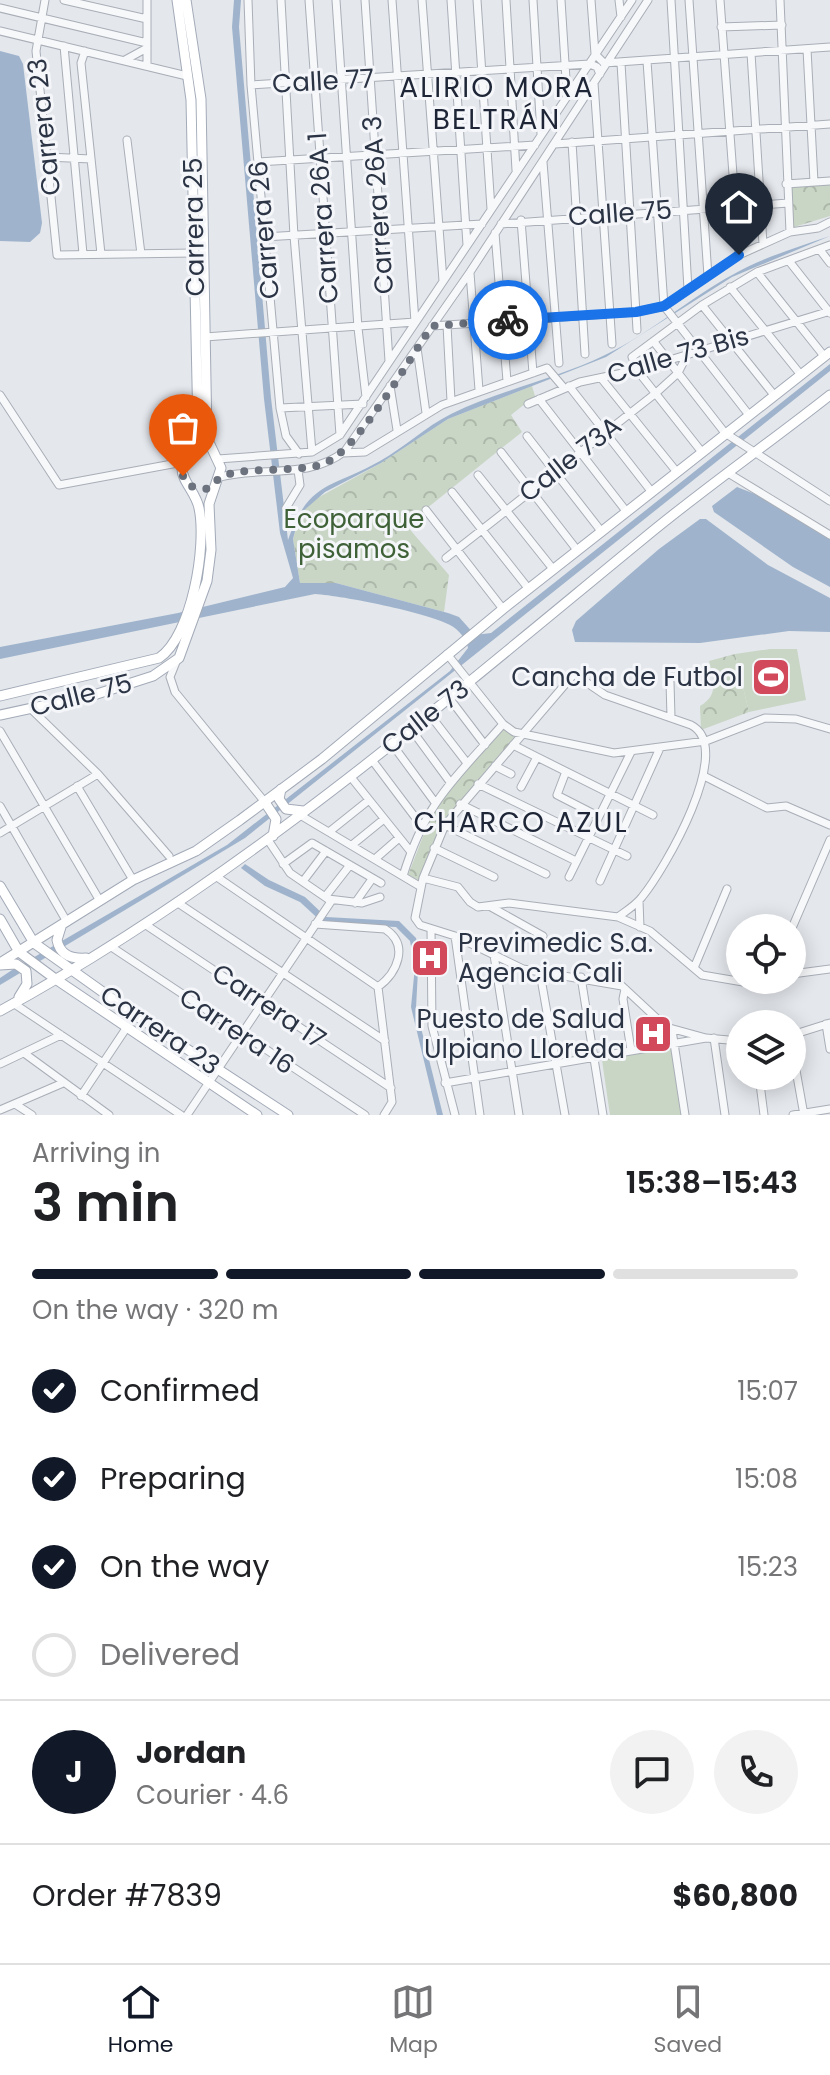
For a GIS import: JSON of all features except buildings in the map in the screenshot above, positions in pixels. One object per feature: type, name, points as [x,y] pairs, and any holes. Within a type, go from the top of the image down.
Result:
[{"type":"main road","name":"Carrera 25","points":[[159,658],[175,643],[202,580],[201,537],[193,487],[183,476],[186,458],[198,430],[191,100],[177,0]]},
{"type":"main road","name":"Carrera 25","points":[[162,672],[179,658],[186,647],[211,550],[209,504],[217,481],[215,455],[207,430],[201,99],[186,0]]},
{"type":"main road","name":"Calle 73","points":[[1,963],[133,880],[196,851],[267,805],[450,656],[460,644],[528,588],[701,451],[728,435],[827,354]]},
{"type":"main road","name":"Calle 73","points":[[0,1011],[67,968],[146,925],[217,877],[450,699],[468,680],[728,473],[752,449],[830,395]]},
{"type":"main road","points":[[186,458],[199,449],[215,455]]},
{"type":"main road","points":[[193,487],[206,489],[217,481]]},
{"type":"main road","name":"Calle 75","points":[[0,696],[159,658]]},
{"type":"main road","name":"Calle 75","points":[[0,715],[97,694],[162,672]]},
{"type":"main road","points":[[282,790],[286,809],[300,813]]},
{"type":"main road","points":[[267,805],[272,835]]},
{"type":"main road","points":[[0,886],[35,944]]},
{"type":"main road","points":[[0,919],[20,953]]},
{"type":"main road","points":[[64,925],[57,940],[60,950],[77,959],[89,958]]},
{"type":"main road","points":[[26,930],[36,934],[49,933]]},
{"type":"main road","points":[[10,936],[1,963],[16,964],[26,971],[27,984],[16,1001]]},
{"type":"main road","name":"Carrera 23","points":[[35,944],[288,1115]]},
{"type":"main road","name":"Carrera 23","points":[[20,953],[257,1115]]},
{"type":"street","name":"Carrera 23","points":[[45,0],[36,39],[57,255],[83,254]]},
{"type":"street","points":[[64,0],[147,19]]},
{"type":"street","points":[[147,0],[147,65]]},
{"type":"street","name":"Carrera 26","points":[[248,0],[251,85],[280,408],[286,436],[299,454]]},
{"type":"street","points":[[281,0],[294,236],[312,452]]},
{"type":"street","name":"Carrera 26A 1","points":[[309,0],[330,329],[340,435]]},
{"type":"street","points":[[336,0],[365,402]]},
{"type":"street","name":"Carrera 26A 3","points":[[365,0],[389,362]]},
{"type":"street","points":[[392,0],[415,322]]},
{"type":"street","points":[[422,0],[436,151],[443,281]]},
{"type":"street","points":[[451,0],[467,247]]},
{"type":"street","points":[[477,0],[492,211]]},
{"type":"street","points":[[506,0],[516,173]]},
{"type":"street","points":[[533,0],[541,136]]},
{"type":"street","points":[[561,0],[567,95]]},
{"type":"street","points":[[591,0],[595,54],[598,60],[608,63],[830,47]]},
{"type":"street","points":[[619,0],[621,17]]},
{"type":"street","points":[[215,455],[251,458],[312,452],[340,435],[632,0]]},
{"type":"street","points":[[217,481],[252,472],[298,470],[322,465],[343,453],[470,272],[648,0]]},
{"type":"street","points":[[671,0],[688,289]]},
{"type":"street","points":[[689,0],[708,276]]},
{"type":"street","points":[[720,0],[739,255]]},
{"type":"street","points":[[780,0],[783,127],[790,232]]},
{"type":"street","points":[[0,8],[147,45]]},
{"type":"street","points":[[721,27],[782,25]]},
{"type":"street","points":[[0,31],[187,76]]},
{"type":"street","points":[[125,60],[147,45]]},
{"type":"street","points":[[64,46],[83,254],[194,253]]},
{"type":"street","points":[[807,49],[814,182]]},
{"type":"street","points":[[85,51],[81,63],[101,254]]},
{"type":"street","points":[[751,53],[763,244]]},
{"type":"street","points":[[647,61],[666,309],[749,415]]},
{"type":"street","points":[[621,63],[637,330]]},
{"type":"street","points":[[588,65],[595,66],[600,74]]},
{"type":"street","name":"Calle 77","points":[[251,85],[588,65]]},
{"type":"street","points":[[594,83],[612,344]]},
{"type":"street","points":[[555,144],[830,124]]},
{"type":"street","points":[[127,140],[141,254]]},
{"type":"street","points":[[572,142],[585,354]]},
{"type":"street","points":[[258,162],[535,145]]},
{"type":"street","points":[[47,157],[91,159]]},
{"type":"street","points":[[543,161],[559,363]]},
{"type":"street","points":[[786,184],[830,181]]},
{"type":"street","name":"Calle 75","points":[[501,224],[547,218],[788,203]]},
{"type":"street","points":[[521,220],[533,373]]},
{"type":"street","points":[[432,326],[666,309],[688,289],[739,255],[790,232],[818,228],[830,222]]},
{"type":"street","points":[[264,237],[482,224]]},
{"type":"street","points":[[495,233],[507,381]]},
{"type":"street","points":[[701,451],[637,370],[632,357],[676,322],[730,287],[757,272],[830,245]]},
{"type":"street","points":[[820,250],[830,263]]},
{"type":"street","points":[[789,261],[830,312]]},
{"type":"street","points":[[470,272],[479,390]]},
{"type":"street","points":[[757,272],[796,322],[827,354]]},
{"type":"street","points":[[730,287],[801,375]]},
{"type":"street","points":[[702,305],[774,395]]},
{"type":"street","name":"Calle 73 Bis","points":[[528,404],[566,387],[637,370],[830,312]]},
{"type":"street","points":[[205,337],[415,322]]},
{"type":"street","points":[[447,325],[451,401]]},
{"type":"street","points":[[654,342],[728,435],[830,501]]},
{"type":"street","points":[[417,348],[426,413]]},
{"type":"street","name":"Calle 73A","points":[[446,558],[656,393],[678,373],[687,355]]},
{"type":"street","points":[[343,453],[365,452],[426,413],[479,390],[533,373],[552,373],[605,432],[651,491]]},
{"type":"street","points":[[601,378],[676,471]]},
{"type":"street","points":[[390,386],[397,430]]},
{"type":"street","points":[[372,389],[375,397],[383,397]]},
{"type":"street","points":[[0,395],[59,485],[186,458]]},
{"type":"street","points":[[539,399],[626,511]]},
{"type":"street","points":[[280,408],[365,402]]},
{"type":"street","points":[[527,436],[601,531]]},
{"type":"street","points":[[501,452],[577,550]]},
{"type":"street","points":[[286,508],[300,485],[298,470]]},
{"type":"street","points":[[728,473],[830,535]]},
{"type":"street","points":[[478,475],[553,569]]},
{"type":"street","points":[[452,492],[528,588]]},
{"type":"street","points":[[426,510],[503,609]]},
{"type":"street","points":[[450,656],[503,724],[522,736],[600,752],[631,752],[706,741],[765,718],[796,719],[830,729]]},
{"type":"street","points":[[179,658],[170,677],[175,692],[267,805]]},
{"type":"street","points":[[618,917],[639,901],[689,815],[704,776],[706,741],[702,731],[691,725],[605,695],[574,674],[445,825],[422,882],[415,918],[431,929],[455,936],[540,973],[581,977],[625,989],[655,1019],[672,1030],[726,1040]]},
{"type":"street","points":[[670,682],[671,717]]},
{"type":"street","points":[[450,699],[485,745]]},
{"type":"street","points":[[30,708],[98,774],[169,856]]},
{"type":"street","points":[[430,715],[467,763]]},
{"type":"street","points":[[403,876],[421,825],[434,801],[503,724]]},
{"type":"street","points":[[411,729],[450,782]]},
{"type":"street","points":[[0,731],[100,901]]},
{"type":"street","points":[[392,744],[434,801]]},
{"type":"street","points":[[513,745],[565,774],[653,815]]},
{"type":"street","points":[[600,881],[660,748]]},
{"type":"street","points":[[569,877],[631,752]]},
{"type":"street","points":[[521,787],[536,759]]},
{"type":"street","points":[[372,760],[421,825]]},
{"type":"street","points":[[495,766],[511,774]]},
{"type":"street","points":[[0,833],[98,774]]},
{"type":"street","points":[[565,774],[557,795],[598,816]]},
{"type":"street","points":[[350,776],[411,852]]},
{"type":"street","points":[[704,776],[767,808],[786,806],[830,825]]},
{"type":"street","points":[[478,784],[627,856]]},
{"type":"street","points":[[77,786],[133,880]]},
{"type":"street","points":[[329,832],[369,800]]},
{"type":"street","points":[[460,804],[576,861]]},
{"type":"street","points":[[0,806],[64,925]]},
{"type":"street","points":[[300,813],[403,876],[458,887],[473,905],[491,907],[509,903],[618,917],[665,942],[702,975],[726,981]]},
{"type":"street","points":[[352,845],[384,819]]},
{"type":"street","points":[[445,825],[546,874]]},
{"type":"street","points":[[272,835],[283,864],[328,899],[355,903],[380,897]]},
{"type":"street","points":[[375,859],[399,838]]},
{"type":"street","points":[[798,914],[830,840]]},
{"type":"street","points":[[283,864],[312,843],[381,883]]},
{"type":"street","points":[[434,848],[494,877]]},
{"type":"street","points":[[304,880],[326,851]]},
{"type":"street","points":[[187,1115],[316,923],[350,865]]},
{"type":"street","points":[[217,877],[378,987],[392,1102],[384,1115]]},
{"type":"street","points":[[355,903],[372,879]]},
{"type":"street","points":[[694,968],[727,889]]},
{"type":"street","points":[[639,901],[640,927]]},
{"type":"street","points":[[178,903],[385,1041]]},
{"type":"street","points":[[491,907],[543,936]]},
{"type":"street","points":[[316,923],[385,929],[392,934],[399,954],[388,980],[378,987]]},
{"type":"street","name":"Carrera 17","points":[[146,925],[391,1088]]},
{"type":"street","points":[[431,929],[432,1026],[455,1115]]},
{"type":"street","points":[[455,936],[480,1115]]},
{"type":"street","name":"Carrera 16","points":[[110,946],[365,1115]]},
{"type":"street","points":[[494,955],[519,1115]]},
{"type":"street","points":[[806,972],[830,969]]},
{"type":"street","points":[[540,973],[565,1115]]},
{"type":"street","points":[[581,977],[603,1115]]},
{"type":"street","points":[[625,989],[623,999],[631,1050]]},
{"type":"street","points":[[16,1001],[181,1115]]},
{"type":"street","points":[[806,1031],[828,1024],[830,1049]]},
{"type":"street","points":[[81,1096],[127,1027]]},
{"type":"street","points":[[672,1030],[685,1115]]},
{"type":"street","points":[[0,1064],[61,1035]]},
{"type":"street","points":[[445,1083],[593,1055],[710,1038]]},
{"type":"street","points":[[710,1038],[725,1115]]},
{"type":"street","points":[[24,1053],[109,1115]]},
{"type":"street","points":[[0,1110],[63,1083]]},
{"type":"street","points":[[761,1090],[764,1115]]},
{"type":"street","points":[[800,1090],[804,1114]]},
{"type":"street","points":[[15,1104],[32,1115]]},
{"type":"street","points":[[793,1115],[830,1109]]},
{"type":"green space","points":[[830,184],[830,216],[794,227],[789,188]]},
{"type":"green space","name":"Ecoparque pisamos","points":[[532,386],[535,396],[511,415],[522,432],[406,525],[449,575],[444,612],[336,583],[300,583],[293,539],[301,513],[312,501],[381,463],[448,419]]},
{"type":"green space","name":"Cancha de Futbol","points":[[797,649],[806,700],[749,712],[735,654]]},
{"type":"green space","points":[[735,654],[749,712],[701,730],[700,706],[710,697],[714,686],[709,661]]},
{"type":"green space","points":[[503,728],[516,737],[442,823],[420,881],[408,875],[436,803]]},
{"type":"green space","points":[[673,1047],[684,1115],[610,1115],[602,1060]]},
{"type":"water","points":[[234,0],[241,0],[239,27],[271,398],[288,540],[304,506],[313,496],[380,461],[442,419],[605,355],[745,268],[830,236],[732,277],[606,357],[448,419],[381,463],[325,492],[301,513],[297,524],[293,539],[300,583],[336,583],[459,617],[475,635],[491,633],[830,364],[830,371],[245,838],[0,985],[0,978],[12,970],[227,845],[450,671],[468,648],[459,632],[438,620],[384,605],[315,594],[0,659],[0,647],[178,613],[285,587],[293,578],[280,533],[264,399],[232,27]]},
{"type":"water","points":[[0,51],[19,56],[23,64],[42,223],[40,233],[30,242],[0,241]]},
{"type":"water","points":[[737,487],[760,496],[830,538],[830,587],[793,567],[714,512],[712,506]]},
{"type":"water","points":[[700,519],[706,519],[768,565],[830,598],[830,632],[789,631],[700,643],[575,642],[572,630],[576,621],[659,549]]},
{"type":"water","points":[[245,864],[269,880],[305,897],[326,917],[399,921],[416,938],[419,952],[416,1008],[443,1115],[437,1115],[411,1007],[415,966],[410,941],[396,927],[324,924],[300,902],[265,886],[241,868]]},
{"type":"way so far","points":[[183,476],[190,486],[206,489],[220,477],[231,474],[303,469],[335,459],[353,441],[432,326],[508,320]]},
{"type":"place","name":"Cancha de Futbol","points":[[771,677]]},
{"type":"place","name":"Previmedic S.a. Agencia Cali","points":[[430,958]]},
{"type":"place","name":"Puesto de Salud Ulpiano Lloreda","points":[[653,1034]]},
{"type":"district","name":"ALIRIO MORA BELTRÁN","points":[[497,103]]},
{"type":"district","name":"CHARCO AZUL","points":[[521,822]]},
{"type":"route","points":[[508,320],[636,312],[664,306],[739,255]]}]
